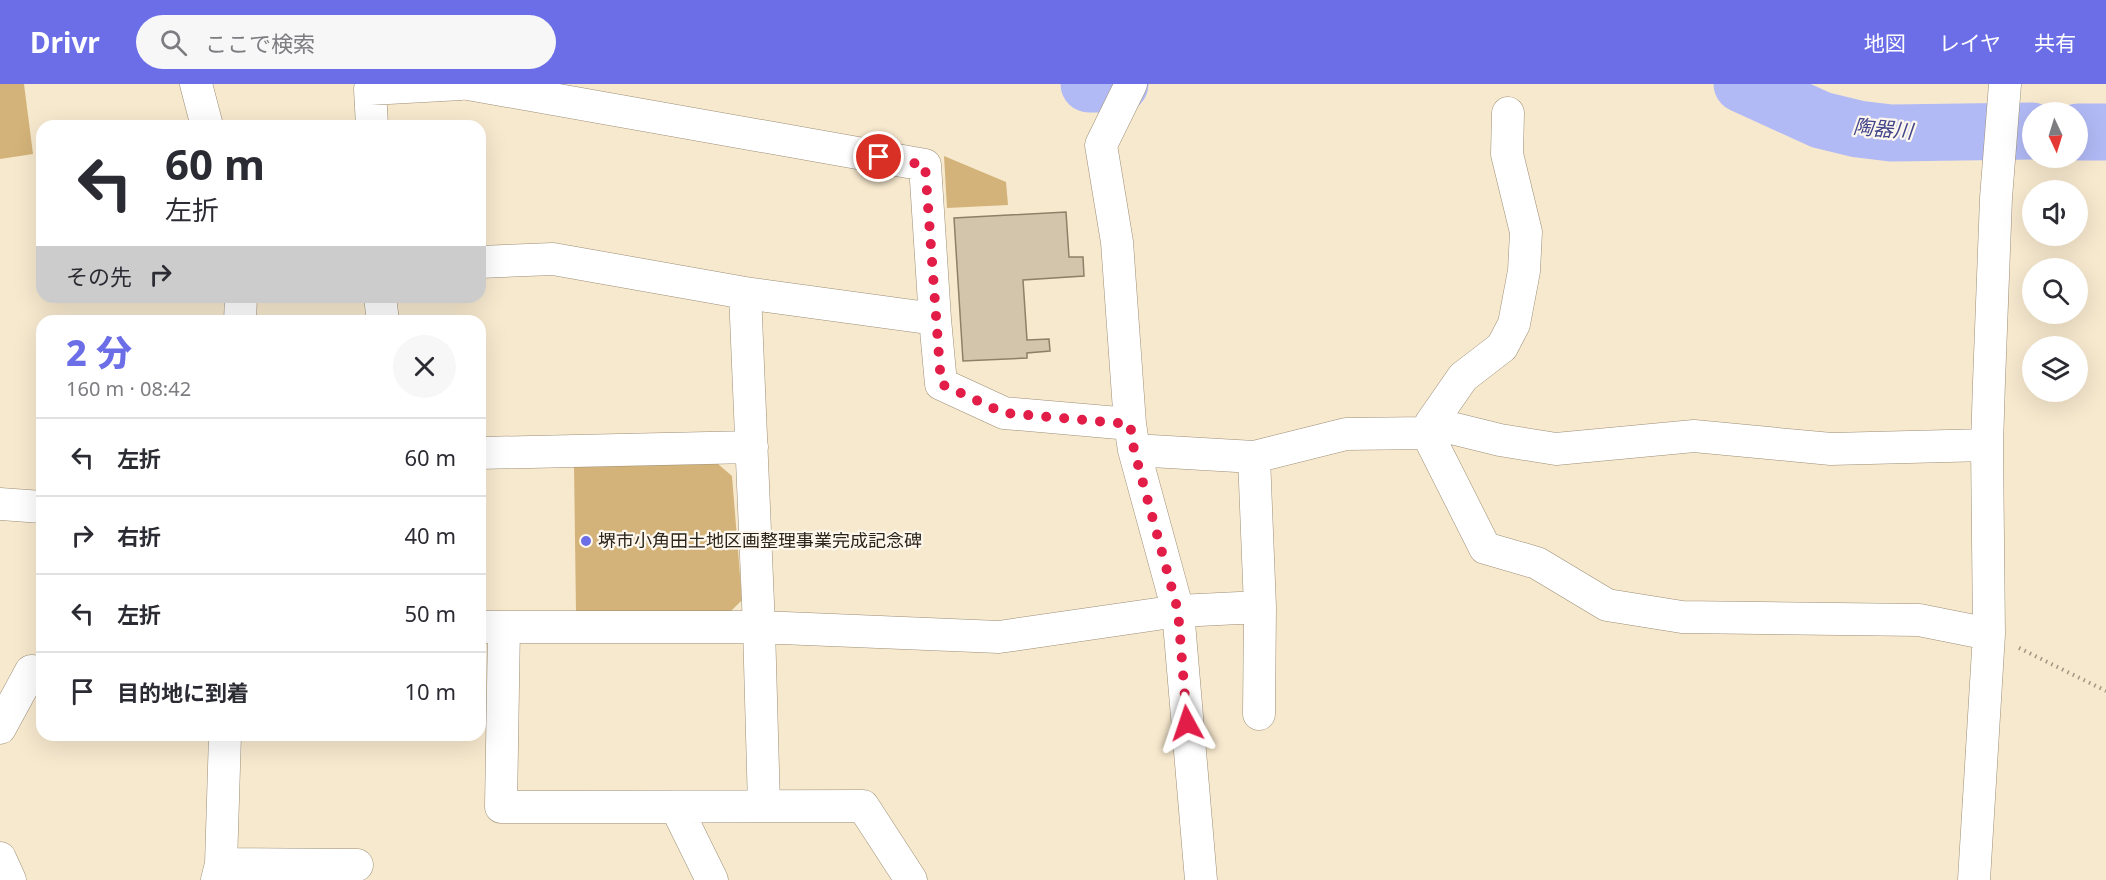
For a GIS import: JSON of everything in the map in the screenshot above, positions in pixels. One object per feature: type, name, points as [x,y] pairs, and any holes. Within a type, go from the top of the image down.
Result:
[{"type":"street","points":[[196,84],[205,120]]},
{"type":"street","points":[[372,120],[370,89],[461,84]]},
{"type":"street","points":[[468,84],[925,165],[941,384],[1004,413],[1254,458],[1346,434],[1429,428],[1556,449],[1694,436],[1831,448],[1987,445]]},
{"type":"street","points":[[1128,92],[1101,145],[1117,242],[1132,437],[1178,611],[1201,880]]},
{"type":"street","points":[[1974,880],[1989,634],[1987,445],[1996,198],[2004,95]]},
{"type":"street","points":[[1429,428],[1463,377],[1502,347],[1515,324],[1524,271],[1526,232],[1507,154],[1508,113]]},
{"type":"street","points":[[486,262],[553,259],[745,293],[935,319]]},
{"type":"street","points":[[745,293],[764,806]]},
{"type":"street","points":[[1429,428],[1485,548],[1537,563],[1607,605],[1682,617],[1919,620],[1989,634]]},
{"type":"street","points":[[486,453],[752,447]]},
{"type":"street","points":[[1254,458],[1260,608],[1259,714]]},
{"type":"street","points":[[0,504],[36,507]]},
{"type":"street","points":[[911,880],[863,806],[501,807],[492,627],[759,627],[999,637],[1178,611],[1260,608]]},
{"type":"street","points":[[0,728],[31,671],[36,671]]},
{"type":"street","points":[[225,741],[219,872],[357,865]]},
{"type":"street","points":[[676,807],[712,880]]},
{"type":"street","points":[[0,858],[10,880]]},
{"type":"path","points":[[1989,634],[2054,664],[2106,692]]},
{"type":"shaded area","points":[[0,84],[24,84],[33,154],[0,159]]},
{"type":"shaded area","points":[[944,156],[1006,182],[1008,205],[947,208]]},
{"type":"shaded area","points":[[718,464],[732,476],[742,600],[729,613],[576,612],[574,465]]},
{"type":"building","points":[[1066,212],[1069,257],[1083,257],[1084,276],[1023,280],[1027,340],[1049,339],[1050,351],[1027,353],[1027,358],[963,361],[954,218]]},
{"type":"waterway","name":"陶器川","points":[[1089,84],[1120,84]]},
{"type":"waterway","name":"陶器川","points":[[1742,84],[1821,120],[1858,129],[1891,133],[2022,131]]},
{"type":"waterway","name":"陶器川","points":[[2088,132],[2106,132]]},
{"type":"place","name":"堺市小角田土地区画整理事業完成記念碑","points":[[586,541]]},
{"type":"route","points":[[879,157],[925,165],[941,384],[1004,413],[1130,424],[1134,450],[1178,611],[1187,723]]}]
